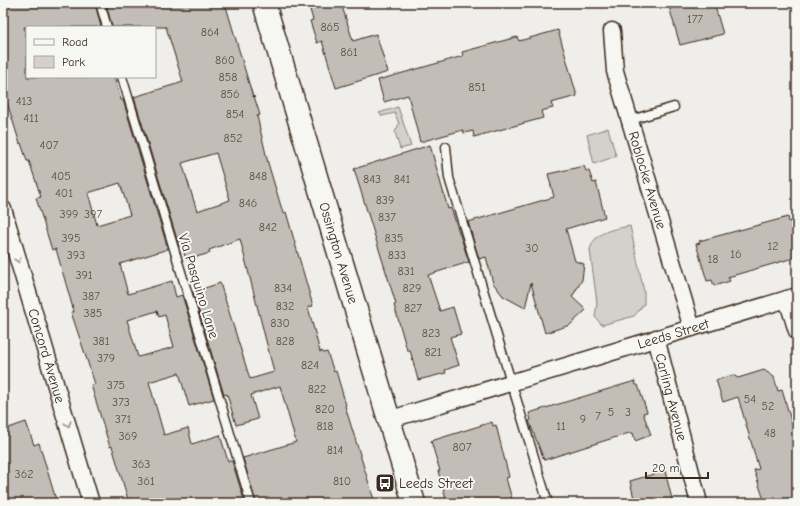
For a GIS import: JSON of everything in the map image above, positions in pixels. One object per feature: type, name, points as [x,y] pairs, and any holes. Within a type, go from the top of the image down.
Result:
[{"type":"street","name":"Ossington Avenue","points":[[264,3],[414,503]]},
{"type":"street","name":"Roblocke Avenue","points":[[612,31],[615,71],[631,120],[692,328]]},
{"type":"street","name":"Concord Avenue","points":[[3,209],[91,503]]},
{"type":"street","name":"Leeds Street","points":[[388,420],[792,297]]},
{"type":"street","points":[[792,297],[797,331]]},
{"type":"street","name":"Carling Avenue","points":[[656,338],[699,503]]},
{"type":"lane","points":[[100,3],[107,26]]},
{"type":"lane","name":"Via Pasquino Lane","points":[[122,78],[251,503]]},
{"type":"lane","points":[[631,120],[674,107]]},
{"type":"lane","points":[[446,147],[449,178],[548,503]]},
{"type":"green space","points":[[398,107],[411,146],[400,149],[395,132],[399,124],[395,113],[382,116],[379,113]]},
{"type":"green space","points":[[608,128],[616,156],[594,164],[587,135]]},
{"type":"green space","points":[[630,226],[644,292],[644,304],[634,316],[602,325],[595,317],[597,303],[590,250],[592,244],[600,235],[611,230]]},
{"type":"building","points":[[3,3],[95,3],[101,26],[24,27],[26,35],[26,78],[114,78],[121,100],[123,100],[168,249],[120,264],[128,294],[172,281],[176,297],[182,295],[214,399],[189,406],[179,373],[149,382],[164,435],[188,428],[192,444],[220,435],[228,461],[232,461],[245,503],[129,503],[112,446],[110,447],[91,385],[95,384],[71,312],[74,312],[56,249],[52,250],[36,198],[41,197],[29,161],[27,161],[21,143],[20,144],[5,96],[7,96],[3,82]],"holes":[[[120,183],[130,215],[97,225],[88,193]],[[157,311],[159,317],[165,315],[174,347],[138,357],[127,320]]]},
{"type":"building","points":[[106,3],[225,3],[253,97],[254,96],[260,115],[257,116],[268,163],[283,213],[286,212],[313,306],[308,307],[320,352],[327,352],[334,372],[336,371],[346,405],[345,406],[375,503],[256,503],[243,458],[296,442],[280,386],[251,395],[258,419],[236,425],[227,394],[224,395],[193,292],[220,283],[250,379],[274,372],[240,239],[209,250],[210,253],[186,260],[182,245],[179,246],[134,97],[183,82],[166,27],[112,26]],"holes":[[[216,153],[230,200],[197,211],[182,163]]]},
{"type":"building","points":[[308,3],[341,3],[353,41],[376,34],[388,72],[336,88],[322,41],[317,43],[310,21],[313,20]]},
{"type":"building","points":[[668,3],[714,3],[723,34],[680,45]]},
{"type":"building","points":[[558,30],[577,96],[551,103],[553,108],[541,111],[543,118],[474,137],[473,131],[464,133],[463,130],[420,142],[408,95],[384,102],[378,80],[463,56],[462,52],[517,37],[519,41]]},
{"type":"building","points":[[430,145],[448,209],[451,208],[469,262],[428,275],[440,311],[453,307],[461,334],[450,337],[459,365],[445,370],[446,373],[418,380],[410,350],[407,350],[394,305],[396,304],[354,169]]},
{"type":"building","points":[[584,166],[586,171],[589,171],[593,183],[596,182],[605,217],[566,229],[575,261],[584,264],[582,280],[572,297],[586,310],[570,325],[545,333],[531,283],[525,308],[503,296],[493,283],[486,257],[479,259],[468,222],[554,197],[548,174]]},
{"type":"building","points":[[788,217],[789,222],[797,220],[797,257],[728,277],[730,281],[714,286],[712,280],[707,281],[696,244],[700,243],[699,241]]},
{"type":"building","points":[[764,370],[774,377],[778,391],[782,390],[797,441],[797,503],[765,503],[754,470],[759,469],[738,397],[723,402],[716,380],[733,375],[738,378]]},
{"type":"building","points":[[635,381],[636,385],[638,385],[647,412],[643,413],[651,435],[635,441],[633,433],[629,433],[544,460],[529,421],[531,420],[529,413]]},
{"type":"building","points":[[26,422],[34,445],[39,443],[57,503],[3,503],[3,430]]},
{"type":"building","points":[[492,422],[493,426],[496,425],[509,477],[506,478],[513,503],[447,503],[438,471],[440,471],[431,441]]},
{"type":"building","points":[[665,471],[673,503],[635,503],[630,481]]},
{"type":"place","name":"Leeds Street","points":[[385,483]]}]
